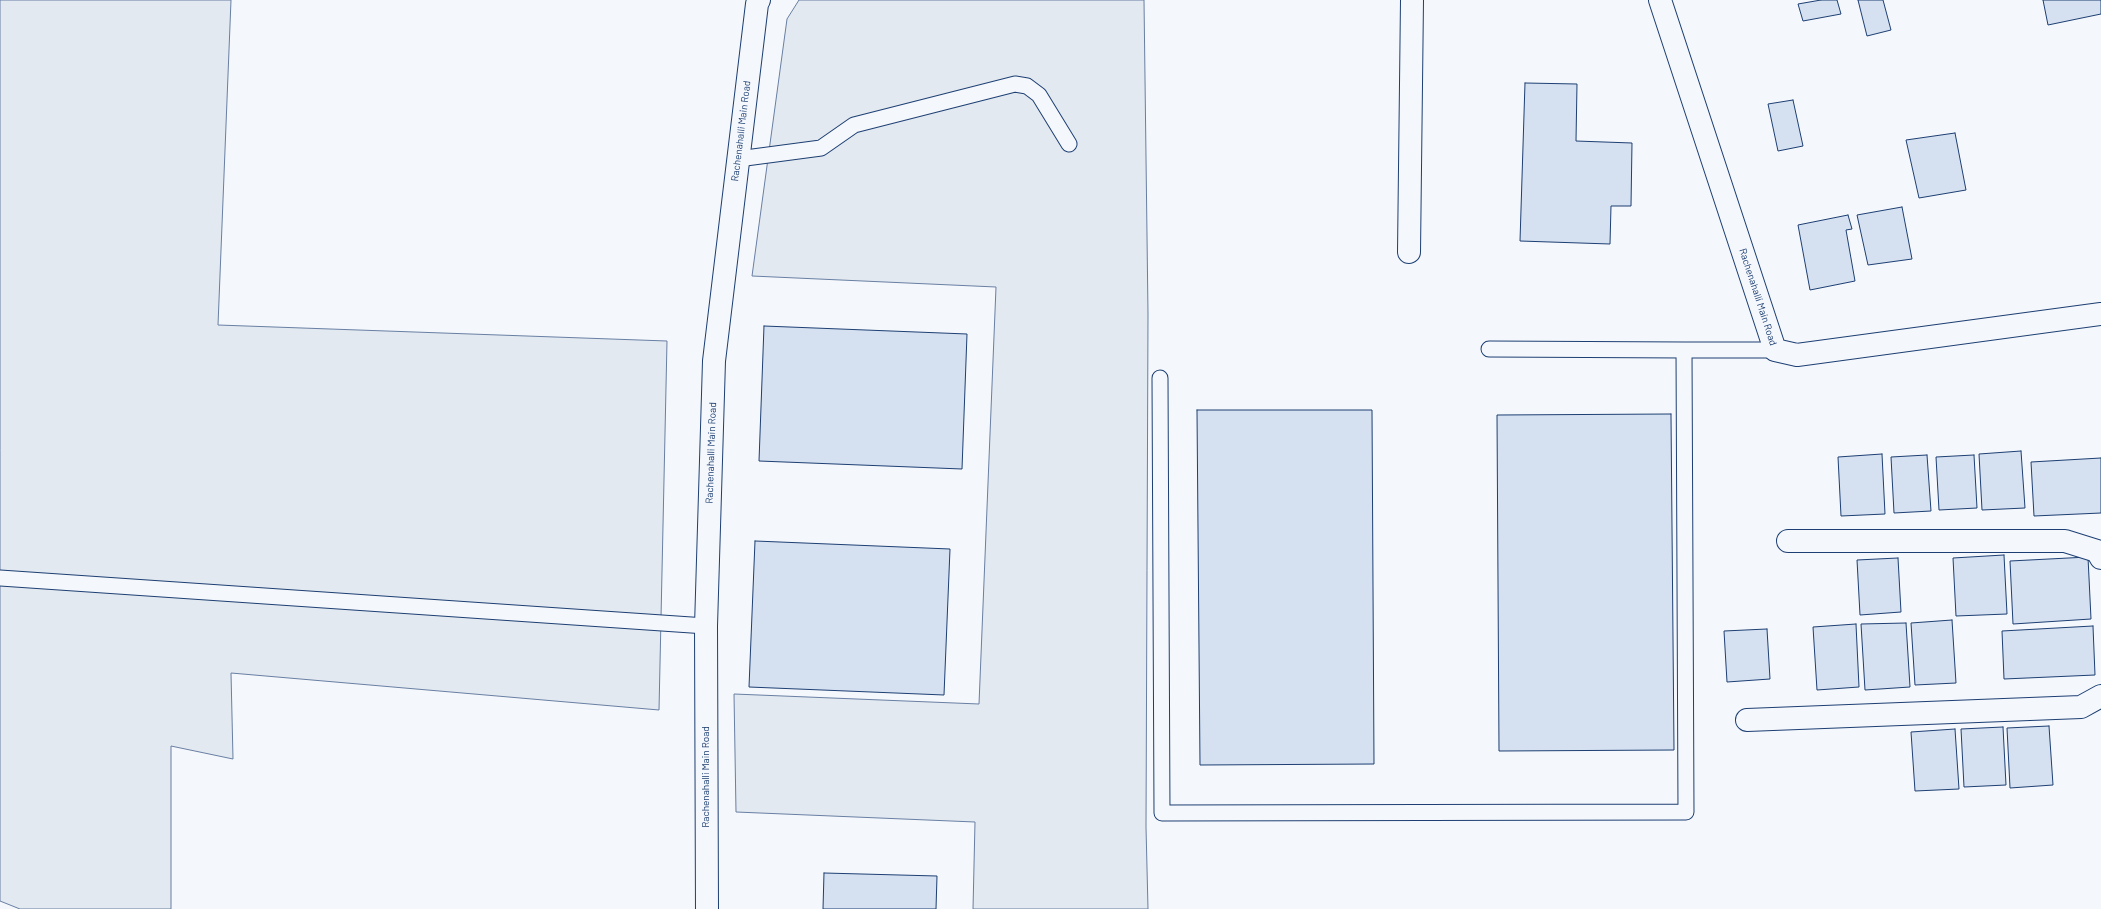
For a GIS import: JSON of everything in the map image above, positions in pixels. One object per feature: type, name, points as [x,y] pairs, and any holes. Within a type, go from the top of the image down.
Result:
[{"type":"street","name":"Rachenahalli Main Road","points":[[707,909],[706,626],[714,361],[756,4],[759,0]]},
{"type":"street","points":[[1409,252],[1412,0]]},
{"type":"street","name":"Rachenahalli Main Road","points":[[1660,0],[1775,350],[1797,355],[2101,314]]},
{"type":"street","points":[[1788,541],[2065,541],[2097,551],[2101,558]]},
{"type":"street","points":[[1747,720],[2081,707],[2101,696]]},
{"type":"lane","points":[[738,159],[821,148],[854,125],[1015,84],[1027,86],[1039,95],[1068,144]]},
{"type":"lane","points":[[1489,349],[1775,350]]},
{"type":"lane","points":[[1160,378],[1162,813],[1686,812],[1684,350]]},
{"type":"lane","points":[[0,578],[706,626]]},
{"type":"shaded area","points":[[0,0],[231,0],[218,325],[667,341],[659,710],[231,673],[233,759],[171,746],[171,909],[20,909],[0,901]]},
{"type":"shaded area","points":[[799,0],[1144,0],[1148,314],[1146,827],[1148,909],[973,909],[975,822],[736,812],[734,694],[979,704],[996,287],[752,276],[787,19]]},
{"type":"building","points":[[1821,0],[1837,0],[1841,14],[1803,21],[1798,4]]},
{"type":"building","points":[[1858,0],[1883,0],[1891,30],[1867,36]]},
{"type":"building","points":[[2043,0],[2101,0],[2101,14],[2048,25]]},
{"type":"building","points":[[1525,83],[1577,84],[1576,141],[1632,143],[1631,206],[1611,206],[1610,244],[1520,241]]},
{"type":"building","points":[[1793,100],[1803,146],[1778,151],[1768,104]]},
{"type":"building","points":[[1955,133],[1966,190],[1919,198],[1906,140]]},
{"type":"building","points":[[1902,207],[1912,259],[1868,265],[1857,215]]},
{"type":"building","points":[[1848,215],[1852,229],[1846,230],[1855,281],[1810,290],[1798,225]]},
{"type":"building","points":[[764,326],[967,334],[962,469],[759,461]]},
{"type":"building","points":[[1197,410],[1372,410],[1374,764],[1200,765]]},
{"type":"building","points":[[1671,414],[1674,750],[1499,751],[1497,415]]},
{"type":"building","points":[[2021,451],[2025,508],[1982,510],[1979,454]]},
{"type":"building","points":[[1882,454],[1885,514],[1841,516],[1838,457]]},
{"type":"building","points":[[1927,455],[1931,511],[1894,513],[1891,457]]},
{"type":"building","points":[[1974,455],[1977,508],[1939,510],[1936,457]]},
{"type":"building","points":[[2101,458],[2101,513],[2034,516],[2031,462]]},
{"type":"building","points":[[755,541],[950,549],[944,695],[749,687]]},
{"type":"building","points":[[2004,555],[2007,614],[1956,616],[1953,558]]},
{"type":"building","points":[[2088,557],[2091,619],[2013,624],[2010,561]]},
{"type":"building","points":[[1898,558],[1901,612],[1860,615],[1857,560]]},
{"type":"building","points":[[1952,620],[1956,683],[1915,685],[1911,623]]},
{"type":"building","points":[[1906,623],[1910,687],[1865,690],[1861,624]]},
{"type":"building","points":[[1856,624],[1859,687],[1817,690],[1813,627]]},
{"type":"building","points":[[2093,626],[2095,675],[2004,679],[2002,631]]},
{"type":"building","points":[[1767,629],[1770,679],[1727,682],[1724,631]]},
{"type":"building","points":[[2049,726],[2053,785],[2010,788],[2007,728]]},
{"type":"building","points":[[2003,727],[2006,785],[1964,787],[1961,729]]},
{"type":"building","points":[[1955,729],[1959,789],[1915,791],[1911,732]]},
{"type":"building","points":[[824,873],[937,876],[936,909],[823,909]]}]
